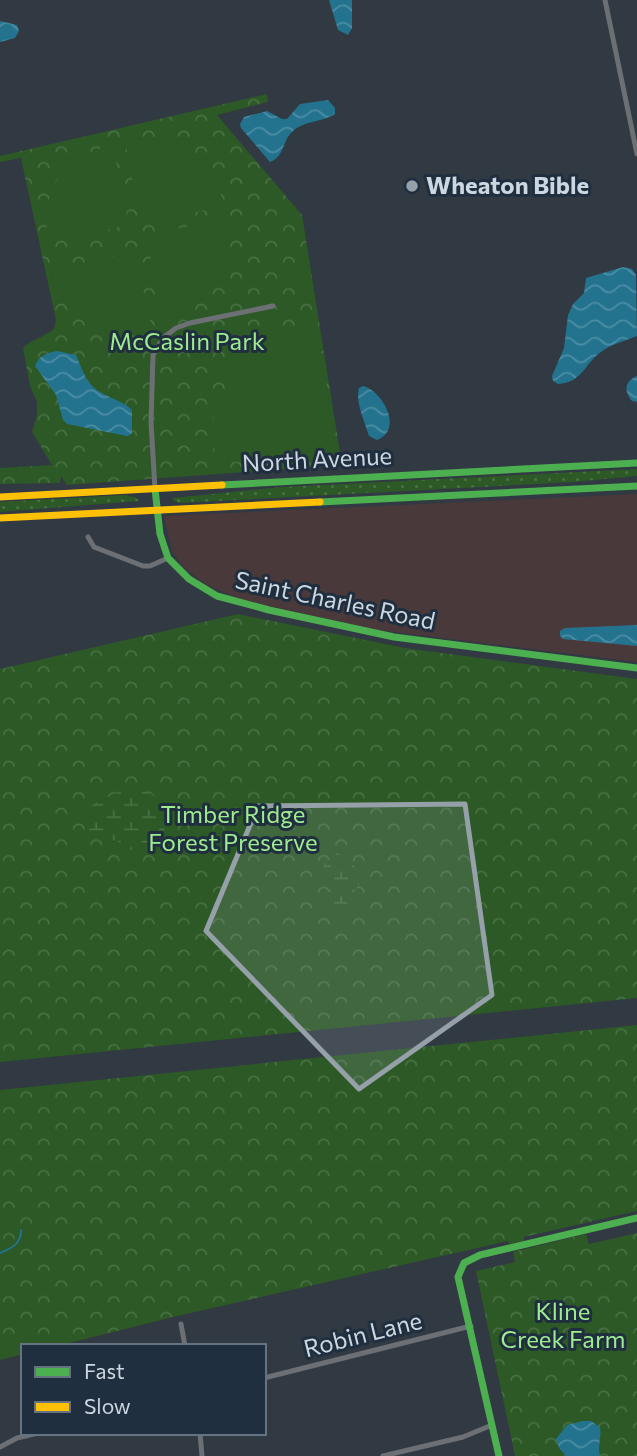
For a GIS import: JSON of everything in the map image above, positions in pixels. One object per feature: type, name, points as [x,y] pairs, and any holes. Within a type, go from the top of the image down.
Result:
[{"type":"main road","name":"North Avenue","points":[[0,497],[637,463]]},
{"type":"main road","name":"North Avenue","points":[[0,518],[637,486]]},
{"type":"main road","points":[[155,489],[160,534],[168,558]]},
{"type":"main road","name":"Saint Charles Road","points":[[168,558],[206,591],[269,610],[394,637],[637,668]]},
{"type":"main road","points":[[499,1456],[458,1276],[464,1263],[480,1255],[637,1218]]},
{"type":"street","points":[[605,0],[637,153]]},
{"type":"street","points":[[155,489],[153,355],[163,338],[176,328],[190,323],[273,306]]},
{"type":"street","points":[[88,537],[94,547],[143,566],[150,566],[168,558]]},
{"type":"street","points":[[181,1324],[186,1344]]},
{"type":"street","name":"Robin Lane","points":[[266,1377],[471,1326]]},
{"type":"street","points":[[383,1456],[463,1437],[492,1425]]},
{"type":"street","points":[[0,1447],[30,1435]]},
{"type":"street","points":[[200,1435],[202,1456]]},
{"type":"highlighted area","points":[[465,804],[492,995],[359,1089],[206,931],[258,806]]},
{"type":"shaded area","points":[[637,494],[637,662],[378,630],[243,600],[207,585],[183,567],[172,551],[164,516]]},
{"type":"green space","name":"McCaslin Park","points":[[267,94],[268,102],[217,115],[302,215],[342,465],[67,485],[61,476],[60,483],[0,484],[0,468],[52,465],[32,432],[37,415],[37,402],[30,386],[23,348],[54,329],[56,320],[21,158],[0,162],[0,156]]},
{"type":"green space","points":[[150,138],[178,146],[199,159],[214,179],[224,206],[146,223],[141,221],[125,141]]},
{"type":"green space","points":[[112,145],[127,212],[124,226],[49,243],[47,208],[58,179],[80,158]]},
{"type":"green space","points":[[226,219],[227,254],[216,282],[207,294],[195,303],[162,317],[147,238],[150,234]]},
{"type":"green space","points":[[127,254],[134,255],[137,263],[153,333],[118,334],[88,324],[66,303],[58,288],[54,269]]},
{"type":"green space","points":[[308,263],[313,284],[299,287],[295,266]]},
{"type":"green space","points":[[315,330],[319,340],[338,454],[215,463],[213,404],[229,396],[227,370],[241,355],[244,344],[255,335]]},
{"type":"green space","points":[[141,346],[142,362],[112,363],[112,347]]},
{"type":"green space","points":[[637,469],[637,476],[574,482],[180,503],[173,501],[173,498],[282,487]]},
{"type":"green space","points":[[125,495],[138,498],[139,501],[0,512],[0,502]]},
{"type":"green space","name":"Timber Ridge Forest Preserve","points":[[238,614],[405,648],[637,679],[637,998],[0,1062],[0,669]]},
{"type":"green space","points":[[144,787],[159,803],[165,821],[165,830],[157,848],[148,855],[136,853],[117,841],[89,835],[85,827],[88,807],[121,791]]},
{"type":"green space","points":[[337,853],[351,862],[360,880],[354,892],[346,898],[349,908],[336,911],[325,904],[330,886],[323,872],[324,864]]},
{"type":"green space","points":[[637,1025],[637,1211],[524,1237],[524,1241],[509,1244],[508,1241],[65,1344],[21,1344],[21,1355],[0,1360],[0,1090]]},
{"type":"green space","name":"Kline Creek Farm","points":[[637,1233],[637,1456],[515,1456],[476,1271],[515,1262],[513,1252],[586,1234],[589,1244]]},
{"type":"water","points":[[329,0],[352,0],[352,28],[348,35],[338,30]]},
{"type":"water","points":[[0,21],[17,25],[19,31],[15,38],[0,42]]},
{"type":"water","points":[[328,100],[335,108],[335,114],[297,128],[289,135],[278,156],[270,162],[241,128],[244,117],[267,111],[287,119],[300,104]]},
{"type":"water","points":[[623,267],[632,269],[636,275],[637,336],[605,349],[578,377],[558,384],[553,381],[552,376],[564,348],[568,315],[573,304],[584,293],[586,278]]},
{"type":"water","points":[[57,351],[76,355],[92,386],[132,410],[132,434],[127,436],[67,424],[63,420],[56,395],[35,366],[44,355]]},
{"type":"water","points":[[637,376],[637,402],[629,398],[627,387]]},
{"type":"water","points":[[363,386],[377,395],[388,411],[389,428],[385,435],[377,440],[369,436],[359,406],[359,388]]},
{"type":"water","points":[[637,625],[637,646],[563,639],[560,636],[560,631],[565,628]]},
{"type":"water","points":[[591,1421],[600,1427],[600,1456],[566,1456],[556,1439],[567,1425]]},
{"type":"waterway","points":[[0,1253],[15,1245],[21,1230]]},
{"type":"traffic: fast","points":[[222,485],[637,463]]},
{"type":"traffic: fast","points":[[320,502],[637,486]]},
{"type":"traffic: fast","points":[[155,489],[160,534],[168,558],[189,579],[217,596],[394,637],[637,668]]},
{"type":"traffic: fast","points":[[499,1456],[458,1277],[464,1263],[480,1255],[637,1218]]},
{"type":"traffic: slow","points":[[0,497],[222,485]]},
{"type":"traffic: slow","points":[[0,518],[320,502]]},
{"type":"place","name":"Wheaton Bible","points":[[412,186]]}]
